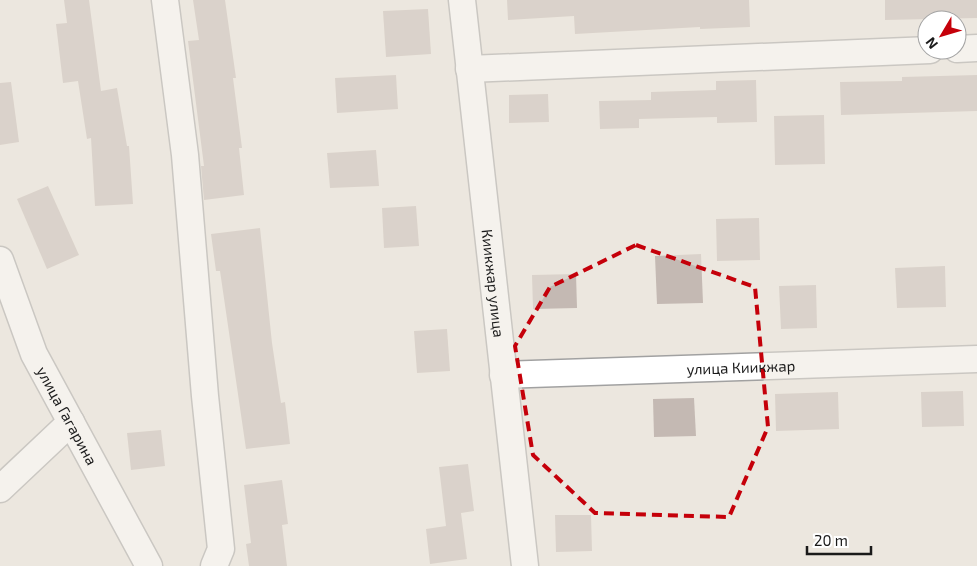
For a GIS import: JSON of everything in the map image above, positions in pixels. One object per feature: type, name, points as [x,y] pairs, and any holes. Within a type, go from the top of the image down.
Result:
[{"type":"street","points":[[165,0],[185,155],[205,396],[221,549],[214,566]]},
{"type":"street","name":"Киикжар улица","points":[[462,0],[525,566]]},
{"type":"street","points":[[469,69],[917,51]]},
{"type":"street","name":"улица Гагарина","points":[[0,260],[34,354],[149,566]]},
{"type":"street","name":"улица Киикжар","points":[[503,375],[977,359]]},
{"type":"street","points":[[0,490],[71,422]]},
{"type":"highlighted area","points":[[636,245],[755,287],[768,427],[729,517],[595,513],[533,455],[515,346],[550,287]]},
{"type":"building","points":[[64,0],[89,0],[101,91],[117,88],[127,146],[129,146],[133,204],[95,206],[91,138],[87,139],[78,81],[63,83],[56,24],[67,23]]},
{"type":"building","points":[[193,0],[225,0],[236,78],[233,78],[242,148],[239,148],[244,195],[204,200],[201,166],[204,166],[188,41],[199,40]]},
{"type":"building","points":[[507,0],[749,0],[750,27],[700,29],[700,27],[575,34],[574,16],[508,20]]},
{"type":"building","points":[[885,0],[977,0],[977,18],[967,18],[967,10],[917,10],[917,19],[885,20]]},
{"type":"building","points":[[428,9],[431,54],[386,57],[383,11]]},
{"type":"building","points":[[396,75],[398,109],[337,113],[335,78]]},
{"type":"building","points":[[977,75],[977,111],[841,115],[840,82],[902,81],[902,77]]},
{"type":"building","points":[[756,80],[757,122],[717,123],[717,117],[639,119],[639,128],[600,129],[599,101],[651,100],[651,92],[716,90],[716,81]]},
{"type":"building","points":[[11,82],[19,142],[0,145],[0,83]]},
{"type":"building","points":[[548,94],[549,122],[509,123],[509,95]]},
{"type":"building","points":[[824,115],[825,164],[775,165],[774,116]]},
{"type":"building","points":[[376,150],[379,186],[330,188],[327,153]]},
{"type":"building","points":[[48,186],[79,255],[47,269],[17,199]]},
{"type":"building","points":[[416,206],[419,246],[384,248],[382,208]]},
{"type":"building","points":[[759,218],[760,260],[717,261],[716,219]]},
{"type":"building","points":[[260,228],[272,343],[281,403],[285,402],[290,444],[246,449],[220,271],[216,271],[211,234]]},
{"type":"building","points":[[701,254],[703,303],[657,304],[655,256]]},
{"type":"building","points":[[945,266],[946,307],[897,308],[895,268]]},
{"type":"building","points":[[576,274],[577,308],[533,309],[532,275]]},
{"type":"building","points":[[816,285],[817,328],[781,329],[779,286]]},
{"type":"building","points":[[447,329],[450,371],[417,373],[414,331]]},
{"type":"building","points":[[963,391],[964,426],[922,427],[921,392]]},
{"type":"building","points":[[838,392],[839,429],[776,431],[775,394]]},
{"type":"building","points":[[694,398],[696,436],[654,437],[653,399]]},
{"type":"building","points":[[161,430],[165,466],[131,470],[127,433]]},
{"type":"building","points":[[468,464],[474,511],[461,513],[467,559],[430,564],[426,529],[446,526],[439,467]]},
{"type":"building","points":[[282,480],[288,524],[282,525],[287,566],[249,566],[246,544],[251,543],[244,485]]},
{"type":"building","points":[[555,515],[591,515],[592,551],[556,552]]}]
